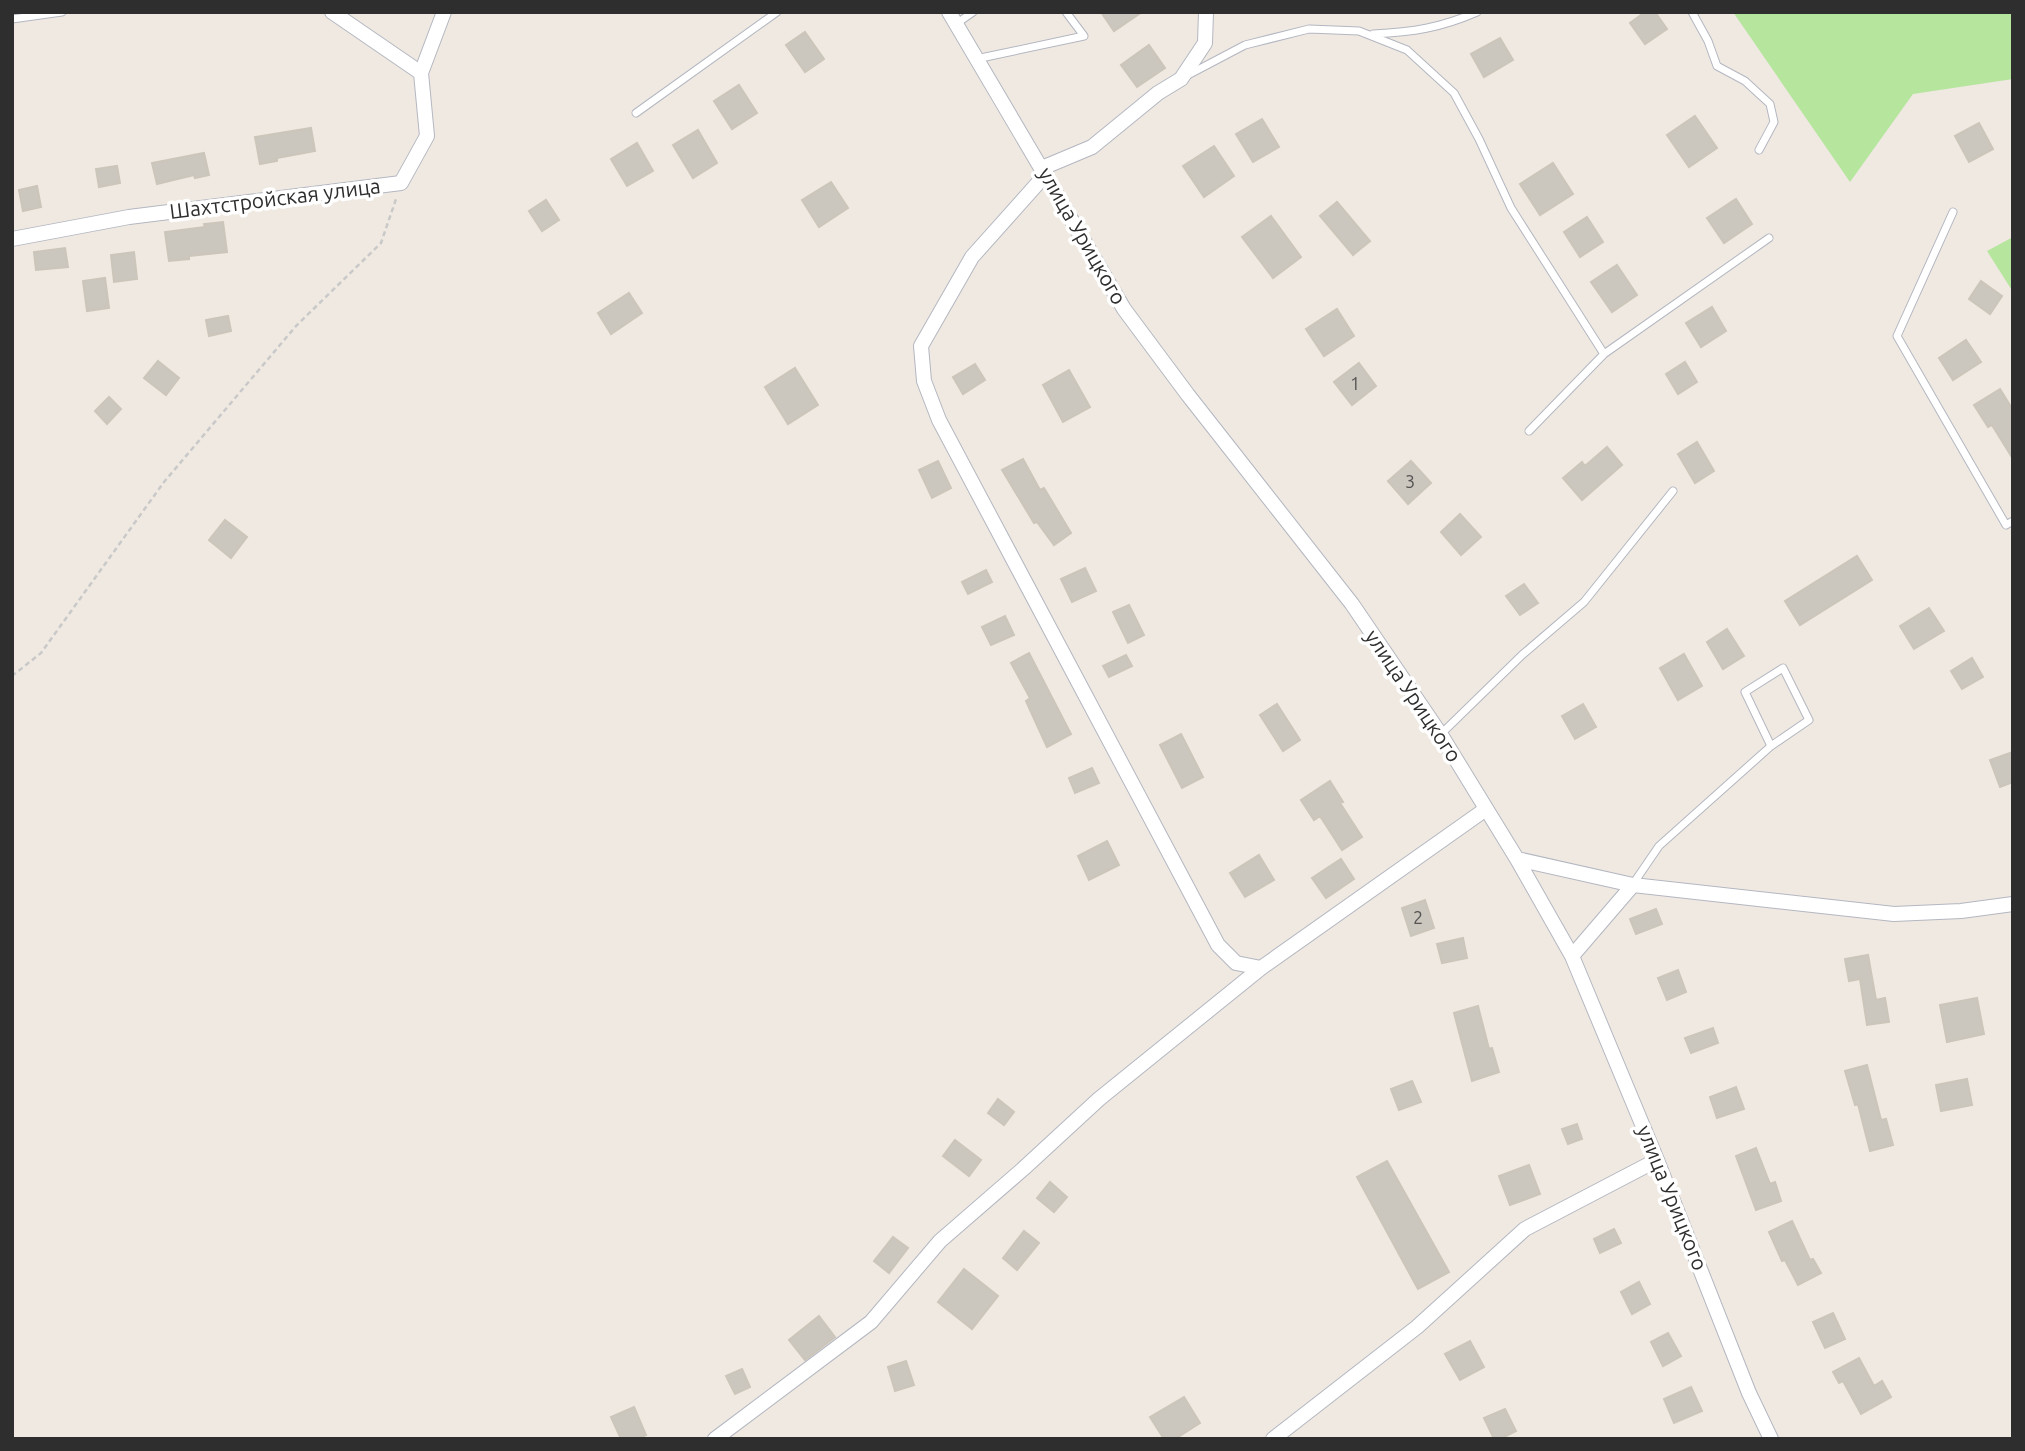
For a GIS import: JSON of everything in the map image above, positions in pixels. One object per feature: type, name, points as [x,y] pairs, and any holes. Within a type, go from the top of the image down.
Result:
[{"type":"street","points":[[332,12],[421,73]]},
{"type":"street","name":"Шахтстройская улица","points":[[12,239],[129,217],[401,183],[426,136],[421,73],[444,12]]},
{"type":"street","points":[[1206,12],[1205,43],[1181,79],[1158,93],[1092,147],[1044,171],[972,257],[921,346],[924,381],[939,420],[1218,944],[1236,963],[1261,968]]},
{"type":"street","name":"улица Урицкого","points":[[953,18],[1124,309],[1352,604],[1441,735],[1517,859],[1572,956],[1657,1160],[1749,1393],[1771,1439]]},
{"type":"street","points":[[715,1439],[871,1322],[940,1241],[1099,1099],[1261,968],[1486,809]]},
{"type":"street","points":[[1517,859],[1633,885],[1894,914],[1961,911],[2013,904]]},
{"type":"street","points":[[1572,956],[1633,885]]},
{"type":"street","points":[[1273,1439],[1417,1327],[1525,1229],[1657,1160]]},
{"type":"lane","points":[[12,19],[62,12]]},
{"type":"lane","points":[[636,113],[777,12]]},
{"type":"lane","points":[[953,18],[973,12]]},
{"type":"lane","points":[[975,59],[1084,36],[1066,12]]},
{"type":"lane","points":[[1369,34],[1414,32],[1455,22],[1477,12]]},
{"type":"lane","points":[[1692,12],[1708,41],[1717,66],[1745,81],[1770,104],[1774,122],[1759,150]]},
{"type":"lane","points":[[1181,79],[1245,45],[1309,29],[1359,31],[1407,50],[1454,93],[1511,208],[1604,354]]},
{"type":"lane","points":[[1952,212],[1897,336],[2006,525],[2013,521]]},
{"type":"lane","points":[[1529,431],[1604,354],[1769,238]]},
{"type":"lane","points":[[1441,735],[1522,654],[1584,602],[1673,491]]},
{"type":"lane","points":[[1633,885],[1659,846],[1771,746],[1809,720],[1783,668],[1745,692],[1771,746]]},
{"type":"path","points":[[12,676],[41,653],[164,482],[296,326],[382,243],[401,183]]},
{"type":"green space","points":[[1733,12],[2013,12],[2013,79],[1913,94],[1850,182]]},
{"type":"green space","points":[[2013,237],[2013,292],[1987,251]]},
{"type":"building","points":[[1101,12],[1142,12],[1114,31]]},
{"type":"building","points":[[1645,12],[1655,12],[1667,29],[1645,44],[1630,23]]},
{"type":"building","points":[[805,32],[824,59],[805,72],[786,45]]},
{"type":"building","points":[[1500,38],[1513,60],[1484,77],[1471,54]]},
{"type":"building","points":[[1149,45],[1165,68],[1137,87],[1121,65]]},
{"type":"building","points":[[739,85],[757,113],[732,129],[714,101]]},
{"type":"building","points":[[1695,116],[1717,148],[1689,167],[1667,135]]},
{"type":"building","points":[[1262,119],[1279,147],[1253,162],[1236,134]]},
{"type":"building","points":[[1979,123],[1993,149],[1969,162],[1955,136]]},
{"type":"building","points":[[311,128],[315,151],[260,164],[255,137]]},
{"type":"building","points":[[698,130],[717,163],[693,178],[673,145]]},
{"type":"building","points":[[637,143],[653,171],[627,186],[611,159]]},
{"type":"building","points":[[1214,146],[1234,176],[1204,197],[1183,166]]},
{"type":"building","points":[[204,153],[209,175],[195,178],[194,175],[157,184],[152,163]]},
{"type":"building","points":[[1553,163],[1573,194],[1540,215],[1520,184]]},
{"type":"building","points":[[117,166],[120,183],[99,187],[96,169]]},
{"type":"building","points":[[831,182],[848,208],[819,227],[802,200]]},
{"type":"building","points":[[37,186],[41,207],[23,211],[19,190]]},
{"type":"building","points":[[1736,199],[1752,224],[1724,243],[1707,218]]},
{"type":"building","points":[[546,200],[559,220],[542,231],[529,211]]},
{"type":"building","points":[[1337,202],[1370,241],[1353,255],[1320,216]]},
{"type":"building","points":[[1271,216],[1301,257],[1273,278],[1242,237]]},
{"type":"building","points":[[1587,217],[1603,242],[1580,257],[1564,232]]},
{"type":"building","points":[[223,222],[227,252],[169,261],[165,232]]},
{"type":"building","points":[[65,248],[68,267],[36,270],[34,252]]},
{"type":"building","points":[[134,252],[137,279],[114,282],[111,255]]},
{"type":"building","points":[[1617,265],[1637,295],[1612,312],[1591,282]]},
{"type":"building","points":[[105,278],[109,308],[87,311],[83,281]]},
{"type":"building","points":[[1981,281],[2002,296],[1990,314],[1969,299]]},
{"type":"building","points":[[629,293],[642,313],[611,334],[598,313]]},
{"type":"building","points":[[1712,307],[1726,331],[1701,347],[1686,323]]},
{"type":"building","points":[[1337,309],[1354,336],[1324,356],[1306,329]]},
{"type":"building","points":[[228,316],[231,331],[209,336],[206,320]]},
{"type":"building","points":[[1966,340],[1981,362],[1953,380],[1939,358]]},
{"type":"building","points":[[158,361],[179,378],[166,395],[144,378]]},
{"type":"building","points":[[1685,362],[1697,382],[1678,394],[1666,374]]},
{"type":"building","points":[[1359,363],[1376,386],[1352,405],[1334,382]]},
{"type":"building","points":[[975,364],[985,380],[963,394],[953,377]]},
{"type":"building","points":[[795,368],[818,405],[788,424],[765,387]]},
{"type":"building","points":[[1069,370],[1090,407],[1063,422],[1043,385]]},
{"type":"building","points":[[2000,389],[2013,410],[2013,459],[1992,425],[1988,427],[1974,405]]},
{"type":"building","points":[[109,397],[121,409],[107,424],[95,411]]},
{"type":"building","points":[[1697,442],[1714,471],[1695,483],[1678,454]]},
{"type":"building","points":[[1607,447],[1622,465],[1582,500],[1563,478],[1582,462],[1585,466]]},
{"type":"building","points":[[1023,459],[1040,490],[1044,488],[1071,533],[1054,545],[1037,522],[1034,523],[1002,470]]},
{"type":"building","points":[[938,461],[951,488],[932,498],[919,470]]},
{"type":"building","points":[[1411,461],[1431,483],[1408,504],[1388,481]]},
{"type":"building","points":[[1460,514],[1481,537],[1461,555],[1441,532]]},
{"type":"building","points":[[225,520],[247,537],[231,558],[209,540]]},
{"type":"building","points":[[1857,556],[1872,580],[1800,625],[1785,601]]},
{"type":"building","points":[[1085,568],[1096,591],[1072,602],[1061,579]]},
{"type":"building","points":[[986,570],[992,582],[968,594],[962,582]]},
{"type":"building","points":[[1524,584],[1538,603],[1520,615],[1506,596]]},
{"type":"building","points":[[1129,605],[1144,635],[1128,643],[1113,612]]},
{"type":"building","points":[[1929,608],[1944,631],[1914,649],[1900,626]]},
{"type":"building","points":[[1005,616],[1014,635],[991,645],[982,627]]},
{"type":"building","points":[[1727,629],[1744,656],[1723,669],[1707,642]]},
{"type":"building","points":[[1029,653],[1071,734],[1047,747],[1026,701],[1030,698],[1011,663]]},
{"type":"building","points":[[1684,654],[1702,686],[1678,700],[1660,668]]},
{"type":"building","points":[[1126,655],[1132,666],[1109,677],[1103,666]]},
{"type":"building","points":[[1972,658],[1983,677],[1962,689],[1951,671]]},
{"type":"building","points":[[1277,704],[1300,740],[1283,751],[1260,715]]},
{"type":"building","points":[[1583,704],[1596,727],[1575,739],[1562,716]]},
{"type":"building","points":[[1181,734],[1203,777],[1182,788],[1160,745]]},
{"type":"building","points":[[2013,752],[2013,782],[2000,787],[1990,760]]},
{"type":"building","points":[[1092,768],[1099,783],[1075,793],[1069,778]]},
{"type":"building","points":[[1330,781],[1343,802],[1340,803],[1362,837],[1342,850],[1320,816],[1314,820],[1301,800]]},
{"type":"building","points":[[1107,841],[1119,865],[1089,880],[1078,856]]},
{"type":"building","points":[[1259,855],[1274,880],[1245,897],[1230,873]]},
{"type":"building","points":[[1341,859],[1354,879],[1326,898],[1312,878]]},
{"type":"building","points":[[1425,900],[1434,928],[1411,936],[1402,908]]},
{"type":"building","points":[[1656,909],[1662,924],[1636,934],[1630,919]]},
{"type":"building","points":[[1463,938],[1467,958],[1442,963],[1437,944]]},
{"type":"building","points":[[1868,955],[1876,1000],[1885,998],[1889,1022],[1867,1025],[1860,979],[1849,981],[1845,959]]},
{"type":"building","points":[[1678,970],[1686,992],[1667,1000],[1658,978]]},
{"type":"building","points":[[1977,998],[1984,1034],[1947,1042],[1940,1005]]},
{"type":"building","points":[[1478,1006],[1489,1049],[1492,1048],[1499,1072],[1472,1081],[1454,1013]]},
{"type":"building","points":[[1713,1028],[1718,1043],[1691,1053],[1685,1038]]},
{"type":"building","points":[[1867,1065],[1881,1120],[1886,1119],[1893,1145],[1870,1151],[1858,1104],[1855,1105],[1845,1071]]},
{"type":"building","points":[[1967,1079],[1972,1105],[1941,1111],[1936,1085]]},
{"type":"building","points":[[1412,1081],[1421,1102],[1399,1110],[1391,1089]]},
{"type":"building","points":[[1736,1087],[1744,1109],[1717,1118],[1710,1097]]},
{"type":"building","points":[[998,1099],[1014,1112],[1004,1125],[988,1113]]},
{"type":"building","points":[[1577,1124],[1582,1139],[1568,1144],[1562,1129]]},
{"type":"building","points":[[955,1140],[981,1160],[969,1176],[943,1156]]},
{"type":"building","points":[[1756,1148],[1770,1184],[1775,1182],[1781,1201],[1756,1210],[1736,1156]]},
{"type":"building","points":[[1387,1161],[1449,1272],[1418,1289],[1357,1177]]},
{"type":"building","points":[[1529,1165],[1540,1194],[1510,1205],[1499,1176]]},
{"type":"building","points":[[1050,1182],[1067,1197],[1054,1212],[1037,1198]]},
{"type":"building","points":[[1792,1221],[1810,1260],[1813,1259],[1821,1273],[1798,1285],[1785,1260],[1782,1261],[1769,1232]]},
{"type":"building","points":[[1614,1229],[1621,1243],[1600,1253],[1594,1239]]},
{"type":"building","points":[[1024,1231],[1039,1243],[1017,1270],[1003,1258]]},
{"type":"building","points":[[893,1237],[908,1248],[889,1273],[874,1261]]},
{"type":"building","points":[[964,1269],[998,1296],[972,1329],[938,1302]]},
{"type":"building","points":[[1639,1282],[1650,1304],[1632,1314],[1621,1292]]},
{"type":"building","points":[[1833,1313],[1845,1339],[1825,1348],[1813,1322]]},
{"type":"building","points":[[819,1316],[835,1337],[805,1360],[789,1340]]},
{"type":"building","points":[[1668,1333],[1681,1356],[1663,1366],[1651,1342]]},
{"type":"building","points":[[1470,1341],[1484,1367],[1460,1380],[1445,1354]]},
{"type":"building","points":[[1859,1358],[1874,1386],[1882,1381],[1891,1397],[1861,1414],[1843,1381],[1839,1383],[1833,1372]]},
{"type":"building","points":[[906,1361],[914,1385],[895,1391],[888,1367]]},
{"type":"building","points":[[742,1369],[750,1387],[735,1394],[726,1376]]},
{"type":"building","points":[[1691,1387],[1702,1411],[1674,1423],[1664,1399]]},
{"type":"building","points":[[1184,1397],[1200,1423],[1175,1439],[1164,1439],[1150,1417]]},
{"type":"building","points":[[634,1407],[646,1435],[638,1439],[621,1439],[611,1417]]},
{"type":"building","points":[[1505,1409],[1516,1431],[1494,1439],[1484,1418]]}]
